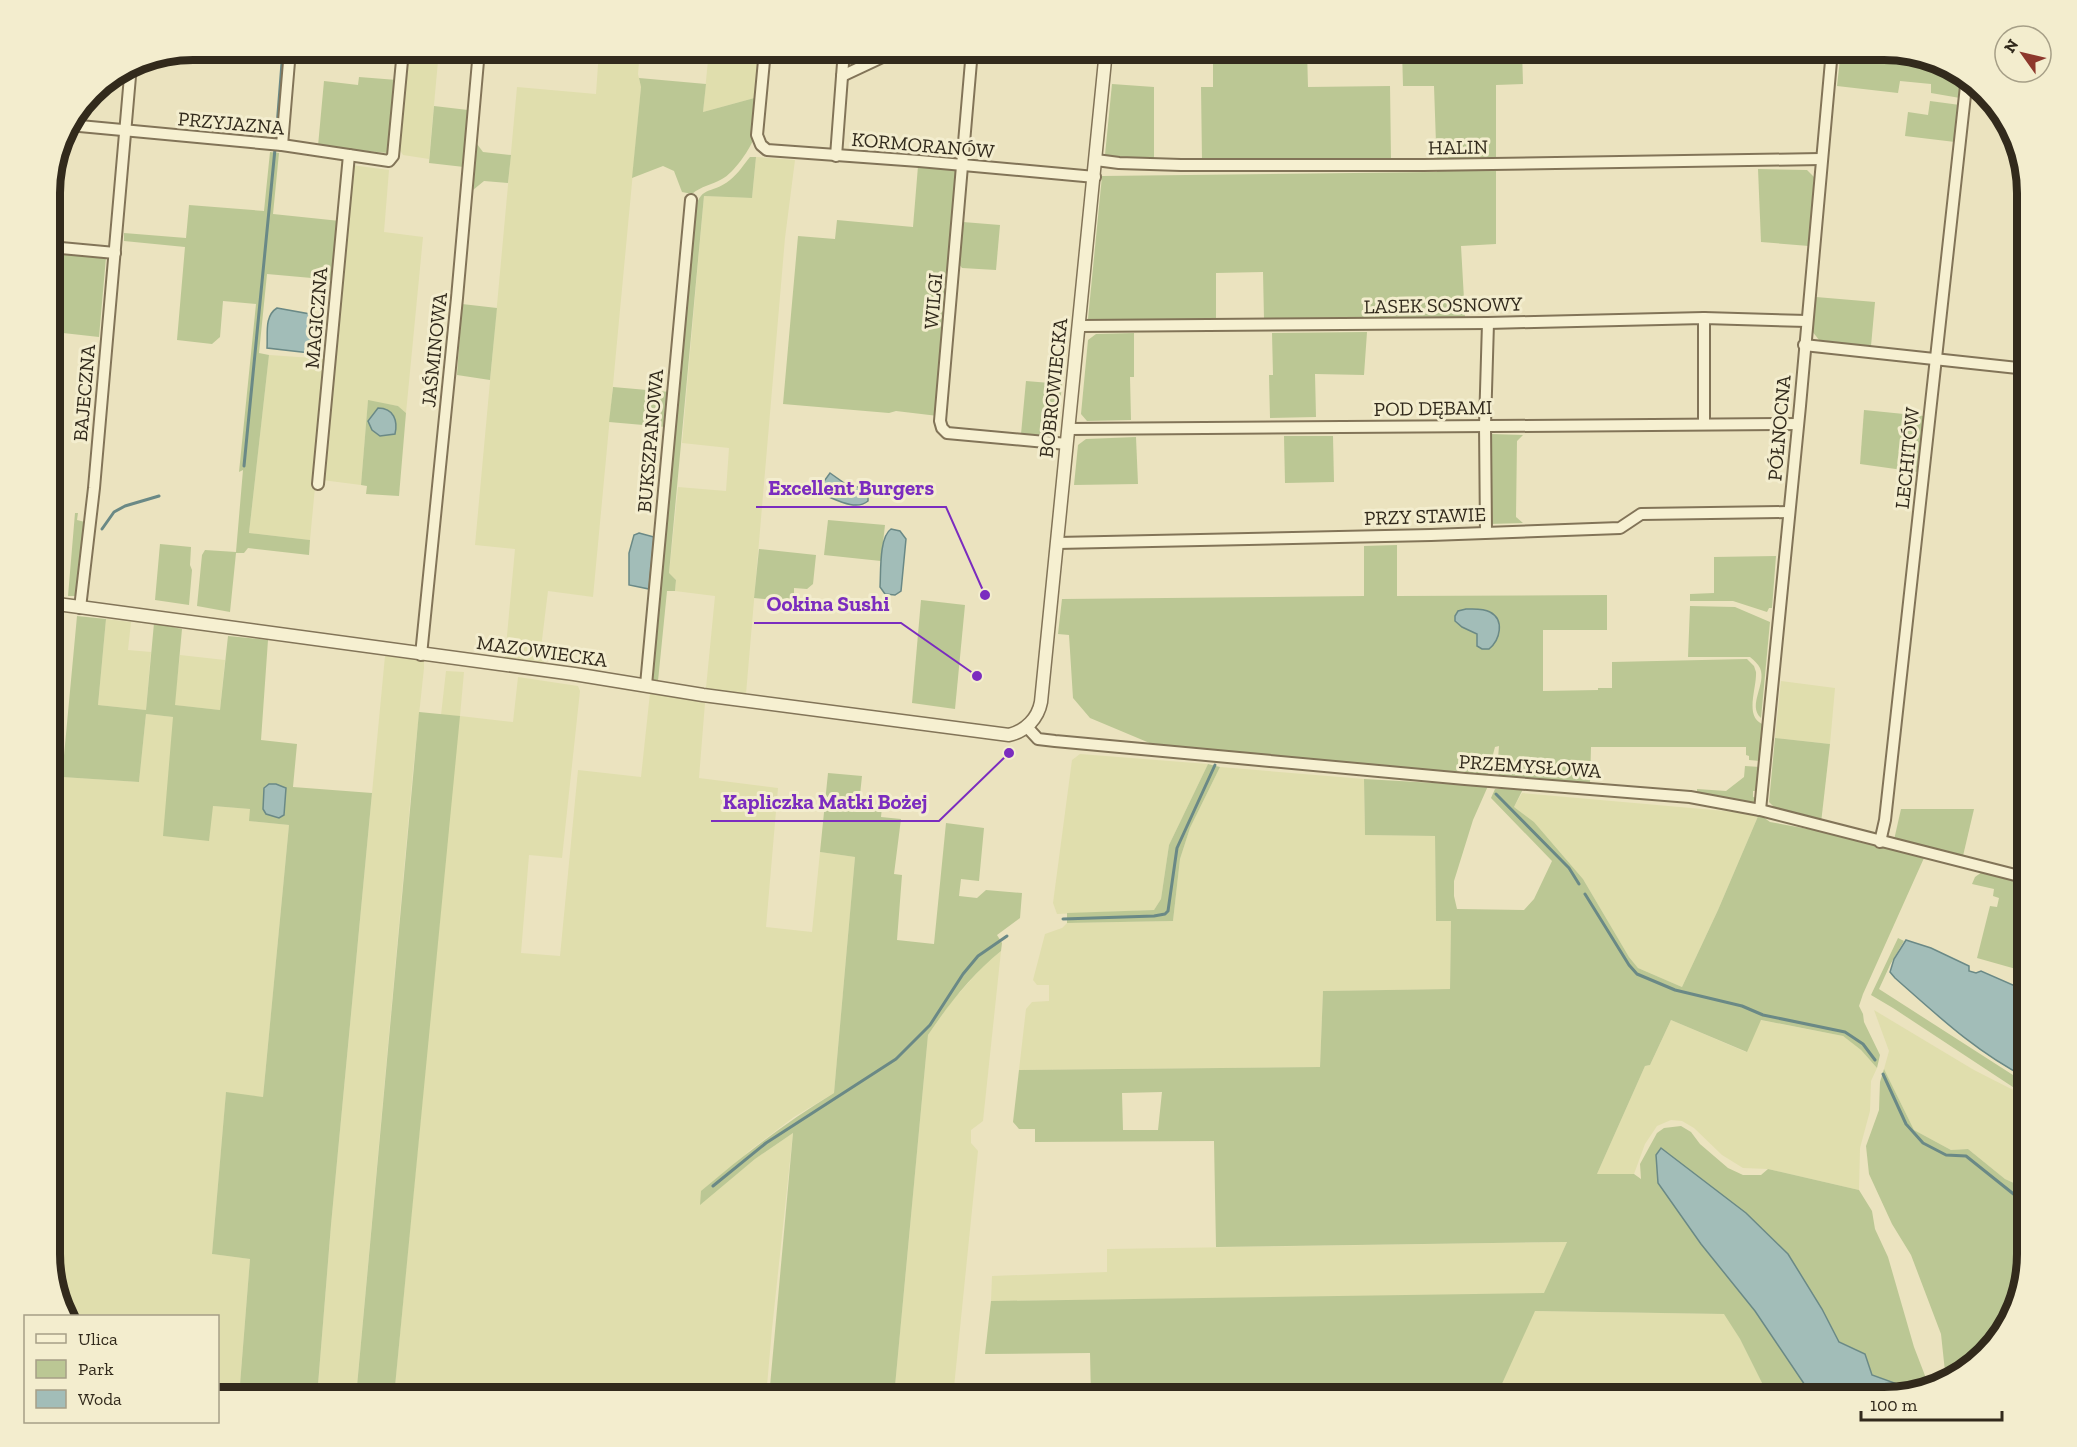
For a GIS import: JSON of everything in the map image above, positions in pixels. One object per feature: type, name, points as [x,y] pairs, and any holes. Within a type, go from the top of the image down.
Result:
[{"type":"street","points":[[282,145],[289,60]]},
{"type":"street","name":"PRZYJAZNA","points":[[78,127],[282,145],[389,161],[393,156],[402,60]]},
{"type":"street","name":"JAŚMINOWA","points":[[421,655],[478,60]]},
{"type":"street","name":"KORMORANÓW","points":[[764,60],[757,135],[761,145],[767,150],[1095,177]]},
{"type":"street","points":[[836,156],[843,60]]},
{"type":"street","points":[[842,76],[876,60]]},
{"type":"street","name":"WILGI","points":[[971,60],[941,411],[942,428],[947,433],[1067,444]]},
{"type":"street","name":"BOBROWIECKA","points":[[1027,727],[1038,713],[1041,702],[1105,60]]},
{"type":"street","name":"PÓŁNOCNA","points":[[1760,810],[1831,60]]},
{"type":"street","name":"BAJECZNA","points":[[80,608],[93,497],[130,76]]},
{"type":"street","name":"LECHITÓW","points":[[1880,842],[1885,820],[1966,88]]},
{"type":"street","name":"MAGICZNA","points":[[318,484],[349,155]]},
{"type":"street","name":"HALIN","points":[[1096,160],[1181,165],[1424,165],[1821,159]]},
{"type":"street","name":"BUKSZPANOWA","points":[[646,686],[691,200]]},
{"type":"street","points":[[60,248],[115,253]]},
{"type":"street","points":[[1704,318],[1704,424]]},
{"type":"street","name":"LASEK SOSNOWY","points":[[1080,326],[1488,323],[1704,318],[1807,321]]},
{"type":"street","points":[[1486,532],[1485,425],[1488,323]]},
{"type":"street","points":[[1804,345],[2017,368]]},
{"type":"street","name":"POD DĘBAMI","points":[[1069,429],[1798,424]]},
{"type":"street","name":"PRZY STAWIE","points":[[1057,543],[1620,528],[1641,514],[1789,512]]},
{"type":"street","name":"MAZOWIECKA","points":[[60,605],[1009,735],[1027,727]]},
{"type":"street","name":"PRZEMYSŁOWA","points":[[1027,727],[1038,739],[1055,741],[1465,779],[1690,797],[1760,810],[2017,875]]},
{"type":"shaded area","points":[[406,60],[438,60],[429,159],[403,155],[398,147]]},
{"type":"shaded area","points":[[598,60],[639,60],[638,74],[641,87],[593,597],[548,591],[541,648],[545,649],[544,664],[505,657],[515,549],[475,545],[517,87],[596,94]]},
{"type":"shaded area","points":[[708,60],[761,60],[758,97],[703,112]]},
{"type":"shaded area","points":[[756,157],[795,160],[785,238],[746,694],[706,688],[715,596],[675,591],[676,580],[669,574],[678,487],[726,491],[729,448],[682,443],[704,196],[752,198]]},
{"type":"shaded area","points":[[351,165],[389,170],[384,232],[423,237],[406,413],[398,406],[368,401],[361,485],[322,480]]},
{"type":"shaded area","points":[[269,355],[327,359],[310,540],[249,533]]},
{"type":"shaded area","points":[[106,619],[131,622],[128,650],[151,652],[146,710],[98,705]]},
{"type":"shaded area","points":[[180,655],[225,660],[220,710],[174,705]]},
{"type":"shaded area","points":[[385,656],[424,661],[357,1387],[318,1387]]},
{"type":"shaded area","points":[[446,671],[464,672],[460,716],[513,722],[518,677],[578,686],[580,691],[562,858],[529,855],[521,953],[560,956],[578,770],[641,777],[650,693],[705,703],[699,778],[778,788],[766,927],[812,932],[820,852],[855,857],[834,1093],[794,1117],[749,1151],[700,1204],[755,1159],[793,1133],[767,1387],[395,1387],[459,716],[441,715]]},
{"type":"shaded area","points":[[1781,681],[1835,688],[1830,744],[1775,738]]},
{"type":"shaded area","points":[[146,714],[173,717],[213,806],[251,809],[250,821],[289,825],[263,1097],[226,1093],[212,1254],[250,1259],[240,1387],[219,1387],[219,1315],[75,1315],[67,1297],[60,1263],[60,799],[62,777],[139,782]]},
{"type":"shaded area","points":[[1080,754],[1208,764],[1169,845],[1161,899],[1154,910],[1057,914],[1053,903],[1072,760]]},
{"type":"shaded area","points":[[1220,767],[1364,779],[1365,835],[1435,836],[1436,920],[1451,921],[1450,989],[1323,991],[1320,1067],[1019,1070],[1026,1009],[1032,1002],[1049,1001],[1049,985],[1037,985],[1033,980],[1045,934],[1062,928],[1067,923],[1173,921],[1180,859],[1190,828]]},
{"type":"shaded area","points":[[1522,793],[1759,814],[1682,987],[1638,968],[1629,957],[1583,879],[1534,822],[1514,807]]},
{"type":"shaded area","points":[[1001,951],[983,1121],[971,1130],[971,1143],[978,1151],[954,1387],[895,1387],[928,1035],[952,1001],[985,964]]},
{"type":"shaded area","points":[[1874,1010],[1974,1070],[2017,1092],[2017,1184],[2005,1179],[1968,1149],[1951,1150],[1914,1130],[1884,1069],[1889,1051]]},
{"type":"shaded area","points":[[1671,1020],[1746,1052],[1760,1020],[1843,1036],[1861,1050],[1877,1068],[1871,1081],[1870,1111],[1860,1148],[1859,1190],[1768,1169],[1743,1168],[1722,1155],[1694,1128],[1682,1121],[1671,1120],[1657,1126],[1645,1144],[1634,1174],[1597,1174],[1645,1066],[1650,1065]]},
{"type":"shaded area","points":[[1567,1242],[1544,1294],[991,1301],[992,1276],[1107,1272],[1107,1249]]},
{"type":"shaded area","points":[[1534,1311],[1725,1314],[1764,1387],[1500,1387]]},
{"type":"green space","points":[[1213,60],[1307,60],[1308,87],[1390,86],[1391,159],[1202,160],[1201,87],[1213,87]]},
{"type":"green space","points":[[1402,60],[1522,60],[1523,84],[1496,85],[1496,244],[1461,246],[1465,317],[1264,319],[1263,272],[1216,273],[1216,319],[1088,319],[1102,176],[1437,172],[1434,86],[1403,86]]},
{"type":"green space","points":[[1840,60],[1902,61],[1935,70],[1962,85],[1960,98],[1931,93],[1931,84],[1900,81],[1898,93],[1837,86]]},
{"type":"green space","points":[[359,77],[397,80],[392,147],[387,153],[318,146],[324,81],[358,85]]},
{"type":"green space","points":[[639,78],[706,84],[703,112],[758,97],[755,135],[742,160],[722,179],[692,194],[682,192],[674,171],[663,166],[632,178],[641,87]]},
{"type":"green space","points":[[1112,84],[1154,87],[1154,160],[1118,159],[1105,155]]},
{"type":"green space","points":[[1930,101],[1960,105],[1955,142],[1905,136],[1908,112],[1928,115]]},
{"type":"green space","points":[[434,106],[468,110],[464,167],[429,163]]},
{"type":"green space","points":[[477,144],[483,152],[511,155],[508,183],[484,181],[473,190]]},
{"type":"green space","points":[[270,152],[279,153],[273,214],[340,221],[334,280],[267,274],[259,353],[269,355],[249,533],[310,540],[309,555],[248,548],[244,553],[236,553],[230,612],[197,606],[202,555],[205,550],[236,552],[243,470],[239,472],[256,304],[223,301],[220,337],[212,344],[177,340],[185,247],[124,241],[124,233],[186,238],[189,205],[264,211]]},
{"type":"green space","points":[[750,157],[756,157],[752,198],[704,196],[669,573],[676,580],[675,591],[667,591],[658,681],[652,680],[694,215],[699,198],[730,180]]},
{"type":"green space","points":[[918,166],[960,169],[938,416],[783,404],[798,236],[835,239],[837,220],[913,227]]},
{"type":"green space","points":[[1758,169],[1807,170],[1814,177],[1809,246],[1761,242]]},
{"type":"green space","points":[[963,222],[1000,225],[996,270],[962,268],[959,264]]},
{"type":"green space","points":[[60,253],[106,257],[99,337],[63,333],[60,367]]},
{"type":"green space","points":[[1816,297],[1875,302],[1871,346],[1819,340],[1812,331]]},
{"type":"green space","points":[[462,304],[497,308],[490,380],[457,375]]},
{"type":"green space","points":[[1367,332],[1364,375],[1315,374],[1316,417],[1270,418],[1269,375],[1273,375],[1272,333]]},
{"type":"green space","points":[[1134,333],[1134,377],[1130,377],[1131,420],[1087,421],[1081,414],[1088,340],[1096,334]]},
{"type":"green space","points":[[1026,381],[1062,384],[1057,434],[1053,436],[1021,434]]},
{"type":"green space","points":[[613,387],[670,392],[666,427],[609,422]]},
{"type":"green space","points":[[368,400],[398,406],[406,413],[399,496],[366,494],[367,486],[361,485]]},
{"type":"green space","points":[[1864,410],[1924,416],[1917,472],[1860,464]]},
{"type":"green space","points":[[1491,434],[1523,435],[1517,441],[1516,517],[1523,523],[1490,524]]},
{"type":"green space","points":[[1284,436],[1333,436],[1334,482],[1285,483]]},
{"type":"green space","points":[[1136,437],[1138,484],[1074,485],[1078,445],[1086,439]]},
{"type":"green space","points":[[75,513],[78,513],[77,520],[85,522],[79,589],[76,596],[68,596]]},
{"type":"green space","points":[[828,520],[885,525],[881,561],[824,555]]},
{"type":"green space","points":[[160,544],[191,547],[189,605],[155,600]]},
{"type":"green space","points":[[1397,545],[1397,596],[1607,595],[1607,630],[1543,630],[1543,691],[1612,688],[1612,662],[1747,659],[1756,672],[1754,717],[1765,725],[1760,761],[1749,760],[1746,747],[1591,747],[1590,785],[1499,775],[1497,771],[1499,746],[1495,747],[1487,777],[1201,753],[1201,748],[1152,744],[1090,718],[1073,698],[1069,635],[1058,634],[1062,599],[1364,596],[1364,546]]},
{"type":"green space","points":[[759,549],[816,555],[813,584],[807,589],[794,588],[794,602],[754,598]]},
{"type":"green space","points":[[1776,556],[1772,608],[1769,608],[1767,612],[1733,601],[1690,601],[1690,594],[1714,593],[1714,557]]},
{"type":"green space","points":[[921,600],[965,605],[955,709],[912,703]]},
{"type":"green space","points":[[1690,606],[1735,607],[1770,622],[1761,718],[1756,707],[1761,674],[1756,662],[1750,657],[1688,657]]},
{"type":"green space","points":[[77,616],[106,619],[98,705],[146,710],[154,623],[182,629],[175,705],[220,710],[228,636],[268,640],[261,740],[297,744],[293,787],[372,793],[318,1387],[240,1387],[250,1259],[212,1254],[226,1092],[263,1097],[289,825],[249,821],[250,809],[213,806],[209,841],[163,836],[173,717],[146,714],[139,782],[62,777]]},
{"type":"green space","points":[[419,712],[460,716],[395,1387],[357,1387]]},
{"type":"green space","points":[[1775,738],[1830,744],[1821,823],[1776,809],[1769,802]]},
{"type":"green space","points":[[1208,764],[1220,767],[1190,828],[1180,859],[1173,921],[1067,923],[1067,913],[1154,910],[1161,899],[1169,845]]},
{"type":"green space","points":[[1745,766],[1760,767],[1759,791],[1753,791],[1753,797],[1758,798],[1753,803],[1697,794],[1697,789],[1726,791],[1744,777]]},
{"type":"green space","points":[[828,773],[862,776],[859,804],[882,807],[881,817],[901,819],[894,874],[902,875],[897,940],[934,944],[946,823],[984,828],[979,881],[961,879],[959,896],[977,898],[986,890],[1022,893],[1020,918],[997,935],[1002,943],[1001,951],[980,969],[928,1035],[895,1387],[770,1387],[793,1133],[755,1159],[700,1205],[701,1191],[766,1139],[834,1093],[855,857],[820,852]]},
{"type":"green space","points":[[1364,779],[1488,786],[1473,820],[1454,881],[1457,909],[1524,910],[1534,899],[1552,861],[1491,798],[1495,789],[1523,789],[1514,807],[1534,822],[1583,879],[1629,957],[1638,968],[1682,987],[1759,814],[1770,822],[1819,831],[1924,858],[1859,1006],[1880,1055],[1877,1068],[1861,1050],[1843,1036],[1761,1020],[1747,1052],[1671,1020],[1650,1065],[1645,1066],[1597,1174],[1634,1174],[1641,1179],[1640,1164],[1657,1133],[1664,1128],[1681,1126],[1691,1132],[1700,1144],[1728,1168],[1743,1175],[1761,1175],[1768,1169],[1859,1190],[1872,1211],[1875,1229],[1888,1257],[1914,1347],[1927,1380],[1902,1386],[1872,1375],[1865,1354],[1839,1342],[1822,1309],[1788,1254],[1746,1213],[1701,1244],[1755,1311],[1806,1387],[1764,1387],[1740,1339],[1724,1314],[1535,1311],[1501,1387],[1091,1387],[1090,1353],[985,1354],[991,1301],[1544,1293],[1567,1242],[1216,1247],[1214,1141],[1035,1142],[1035,1129],[1019,1129],[1013,1122],[1019,1070],[1320,1067],[1323,991],[1450,989],[1451,921],[1436,921],[1435,836],[1365,835]],"holes":[[[1162,1092],[1158,1130],[1123,1130],[1122,1093]]]},
{"type":"green space","points":[[1901,809],[1974,809],[1963,856],[1894,840]]},
{"type":"green space","points":[[1982,872],[2017,881],[2016,969],[1977,958],[1990,906],[1997,907],[1999,898],[1993,896],[1994,889],[1972,884],[1975,877]]},
{"type":"green space","points":[[1898,938],[1904,941],[1879,989],[2017,1078],[2017,1090],[1893,1008],[1871,995]]},
{"type":"green space","points":[[1884,1069],[1914,1130],[1951,1150],[1968,1149],[2005,1179],[2017,1184],[2016,1272],[2010,1297],[1995,1328],[1984,1342],[1958,1365],[1945,1372],[1941,1334],[1911,1255],[1892,1224],[1869,1174],[1866,1146],[1879,1110],[1880,1082]]},
{"type":"water","points":[[277,308],[321,316],[319,342],[314,350],[310,353],[267,348],[268,320]]},
{"type":"water","points":[[378,408],[388,410],[394,416],[395,434],[380,436],[372,430],[368,421]]},
{"type":"water","points":[[830,473],[847,485],[863,488],[868,493],[868,501],[852,505],[824,495],[820,491]]},
{"type":"water","points":[[891,529],[900,531],[906,539],[901,591],[895,595],[885,594],[880,587],[884,539]]},
{"type":"water","points":[[639,533],[654,537],[649,589],[629,585],[629,553],[634,535]]},
{"type":"water","points":[[1466,609],[1487,611],[1498,620],[1498,635],[1489,649],[1477,646],[1477,634],[1455,621],[1458,611]]},
{"type":"water","points":[[269,784],[286,788],[284,815],[279,818],[266,814],[263,809],[264,788]]},
{"type":"water","points":[[1906,940],[1931,948],[1969,966],[1969,971],[1976,973],[1981,971],[2017,986],[2017,1073],[1974,1045],[1895,978],[1890,972],[1894,959]]},
{"type":"water","points":[[1661,1148],[1746,1213],[1788,1254],[1822,1309],[1839,1342],[1865,1354],[1872,1375],[1902,1386],[1806,1387],[1755,1311],[1701,1244],[1658,1183],[1656,1155]]},
{"type":"waterway","points":[[276,139],[282,60]]},
{"type":"waterway","points":[[244,466],[275,149]]},
{"type":"waterway","points":[[102,529],[114,512],[125,506],[159,496]]},
{"type":"waterway","points":[[1063,919],[1154,916],[1165,914],[1168,911],[1177,848],[1215,765]]},
{"type":"waterway","points":[[1496,794],[1569,868],[1579,884]]},
{"type":"waterway","points":[[1585,894],[1629,965],[1637,974],[1675,990],[1742,1006],[1763,1015],[1845,1032],[1863,1044],[1875,1060]]},
{"type":"waterway","points":[[713,1186],[766,1143],[896,1059],[930,1025],[963,974],[978,956],[1007,936]]},
{"type":"waterway","points":[[1883,1074],[1906,1124],[1923,1143],[1946,1155],[1966,1156],[2017,1197]]},
{"type":"place","name":"Excellent Burgers","points":[[985,595]]},
{"type":"place","name":"Ookina Sushi","points":[[977,676]]},
{"type":"place","name":"Kapliczka Matki Bożej","points":[[1009,753]]}]
